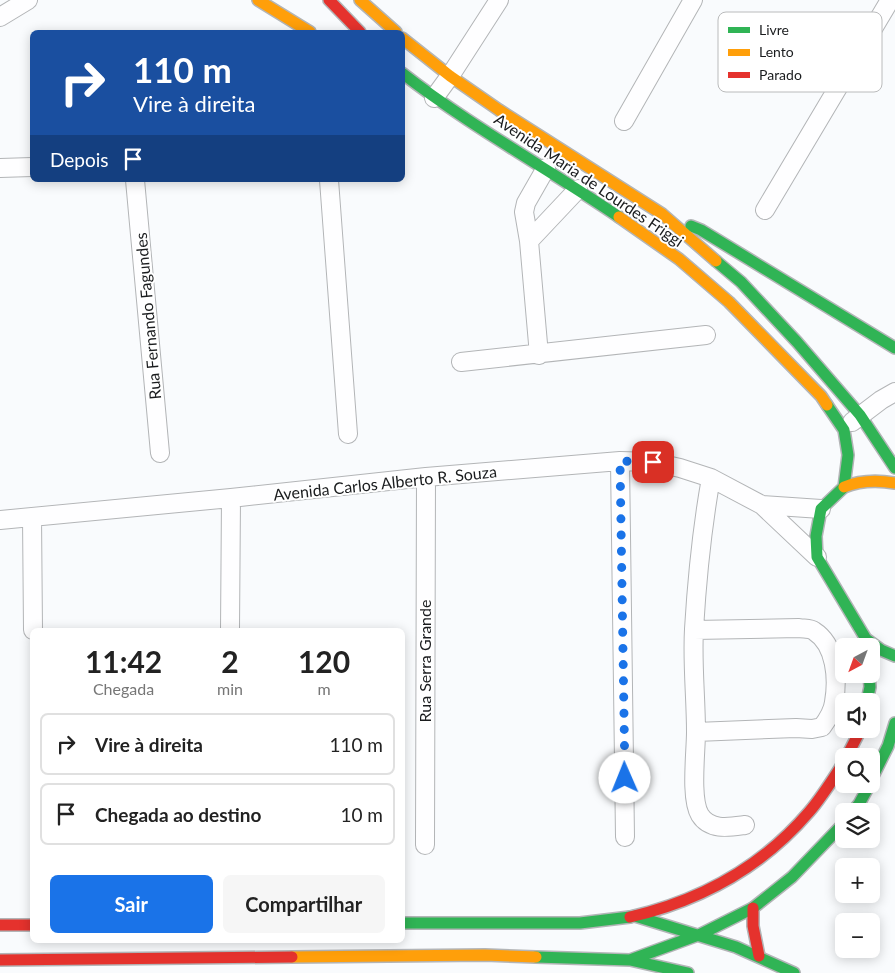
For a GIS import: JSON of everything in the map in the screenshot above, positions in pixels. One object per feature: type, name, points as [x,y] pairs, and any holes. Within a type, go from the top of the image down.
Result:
[{"type":"street","points":[[0,17],[28,0]]},
{"type":"street","points":[[258,0],[307,30]]},
{"type":"street","points":[[329,0],[358,30]]},
{"type":"street","points":[[360,0],[394,30]]},
{"type":"street","points":[[434,98],[499,0]]},
{"type":"street","points":[[624,121],[693,0]]},
{"type":"street","points":[[882,13],[890,0]]},
{"type":"street","name":"Avenida Maria de Lourdes Friggi","points":[[405,40],[450,76],[500,110],[662,214],[741,282],[797,342],[860,415],[895,468]]},
{"type":"street","points":[[405,75],[434,98]]},
{"type":"street","points":[[405,88],[434,98]]},
{"type":"street","points":[[765,210],[835,92]]},
{"type":"street","name":"Avenida Maria de Lourdes Friggi","points":[[434,98],[578,189],[679,259],[730,302],[821,396],[844,430],[848,455],[844,487]]},
{"type":"street","points":[[0,168],[30,167]]},
{"type":"street","points":[[539,355],[529,241],[524,212],[526,203],[546,168]]},
{"type":"street","name":"Rua Fernando Fagundes","points":[[135,182],[160,453]]},
{"type":"street","points":[[329,182],[348,434]]},
{"type":"street","points":[[529,241],[578,189]]},
{"type":"street","points":[[662,214],[701,230],[895,348]]},
{"type":"street","points":[[461,362],[539,355],[706,335]]},
{"type":"street","points":[[844,430],[880,400],[895,392]]},
{"type":"street","points":[[620,461],[626,837]]},
{"type":"street","name":"Avenida Carlos Alberto R. Souza","points":[[0,520],[620,461],[653,462],[680,468],[711,478],[762,505]]},
{"type":"street","name":"Rua Serra Grande","points":[[425,846],[426,478]]},
{"type":"street","points":[[711,478],[704,519],[694,630],[695,797],[700,815],[710,823],[720,828],[745,825]]},
{"type":"street","points":[[817,557],[816,536],[821,509],[844,487],[855,482],[882,481],[895,483]]},
{"type":"street","points":[[230,628],[231,498]]},
{"type":"street","points":[[762,505],[821,509]]},
{"type":"street","points":[[762,505],[817,557],[863,638]]},
{"type":"street","points":[[32,517],[33,628]]},
{"type":"street","points":[[694,630],[799,628],[813,630],[830,648],[835,662],[834,703],[829,717],[822,727],[812,729],[696,732]]},
{"type":"street","points":[[880,650],[895,656]]},
{"type":"street","points":[[888,746],[895,723]]},
{"type":"street","points":[[880,762],[895,735]]},
{"type":"street","points":[[405,924],[587,923],[635,916],[666,908],[693,897],[738,873],[761,858],[809,812],[835,775]]},
{"type":"street","points":[[630,960],[701,934],[752,908],[792,877],[835,833]]},
{"type":"street","points":[[752,908],[752,926],[759,956]]},
{"type":"street","points":[[635,916],[701,934],[759,956],[794,973]]},
{"type":"street","points":[[0,925],[30,925]]},
{"type":"street","points":[[0,960],[485,955],[630,960],[688,973]]},
{"type":"traffic: fast","points":[[405,75],[454,111],[619,217]]},
{"type":"traffic: fast","points":[[691,226],[701,230],[895,348]]},
{"type":"traffic: fast","points":[[716,261],[741,282],[797,342],[860,415],[895,468]]},
{"type":"traffic: fast","points":[[827,405],[844,430],[848,455],[844,487],[821,509],[816,536],[817,557],[866,639],[881,650],[895,656]]},
{"type":"traffic: fast","points":[[869,693],[870,683]]},
{"type":"traffic: fast","points":[[880,762],[888,746],[895,723]]},
{"type":"traffic: fast","points":[[860,803],[865,793]]},
{"type":"traffic: fast","points":[[536,957],[630,960],[701,934],[753,908],[792,877],[835,832]]},
{"type":"traffic: fast","points":[[635,916],[736,947],[794,973]]},
{"type":"traffic: fast","points":[[405,923],[580,923],[630,917]]},
{"type":"traffic: fast","points":[[630,960],[688,973]]},
{"type":"traffic: slow","points":[[258,0],[307,30]]},
{"type":"traffic: slow","points":[[360,0],[394,30]]},
{"type":"traffic: slow","points":[[405,40],[450,76],[499,110],[662,214],[716,261]]},
{"type":"traffic: slow","points":[[619,217],[679,259],[729,302],[821,396],[827,405]]},
{"type":"traffic: slow","points":[[844,487],[869,481],[895,483]]},
{"type":"traffic: slow","points":[[292,957],[485,955],[536,957]]},
{"type":"traffic: jam","points":[[329,0],[358,30]]},
{"type":"traffic: jam","points":[[851,748],[856,738]]},
{"type":"traffic: jam","points":[[630,917],[680,902],[728,879],[750,865],[791,832],[809,812],[835,776]]},
{"type":"traffic: jam","points":[[753,908],[753,926],[759,956]]},
{"type":"traffic: jam","points":[[0,925],[30,925]]},
{"type":"traffic: jam","points":[[0,960],[292,957]]},
{"type":"route","points":[[625,778],[620,461],[653,462]]}]
